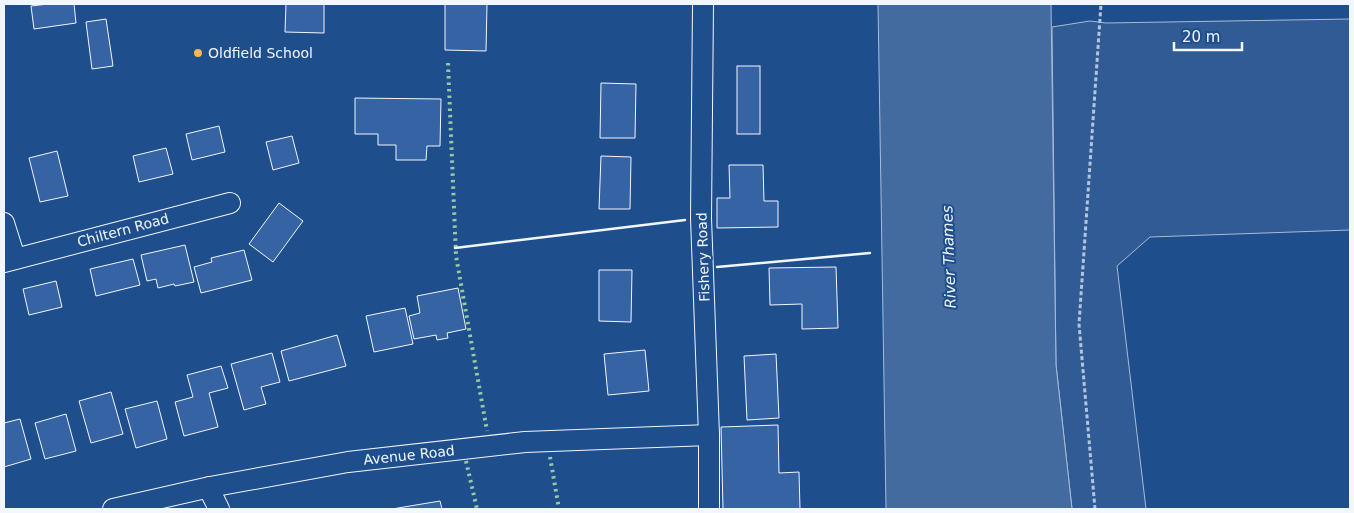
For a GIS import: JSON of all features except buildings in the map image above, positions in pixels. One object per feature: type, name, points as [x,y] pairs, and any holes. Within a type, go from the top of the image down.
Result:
[{"type":"street","name":"Fishery Road","points":[[703,4],[701,218],[709,435],[709,509]]},
{"type":"street","name":"Chiltern Road","points":[[4,223],[10,260],[230,202]]},
{"type":"street","name":"Avenue Road","points":[[113,509],[210,487],[348,462],[525,442],[709,435]]},
{"type":"street","points":[[210,487],[220,509]]},
{"type":"path","points":[[1095,509],[1079,324],[1101,4]]},
{"type":"shaded area","points":[[1350,19],[1350,230],[1150,237],[1117,266],[1146,509],[1072,509],[1056,365],[1052,27],[1090,21],[1106,23]]},
{"type":"water","name":"River Thames","points":[[878,4],[1051,4],[1056,365],[1072,509],[886,509]]},
{"type":"hedge","points":[[448,63],[456,256],[487,431]]},
{"type":"hedge","points":[[550,457],[559,509]]},
{"type":"hedge","points":[[466,461],[477,509]]},
{"type":"wall","points":[[455,248],[685,220]]},
{"type":"wall","points":[[717,267],[870,253]]},
{"type":"place","name":"Oldfield School","points":[[198,53]]}]
